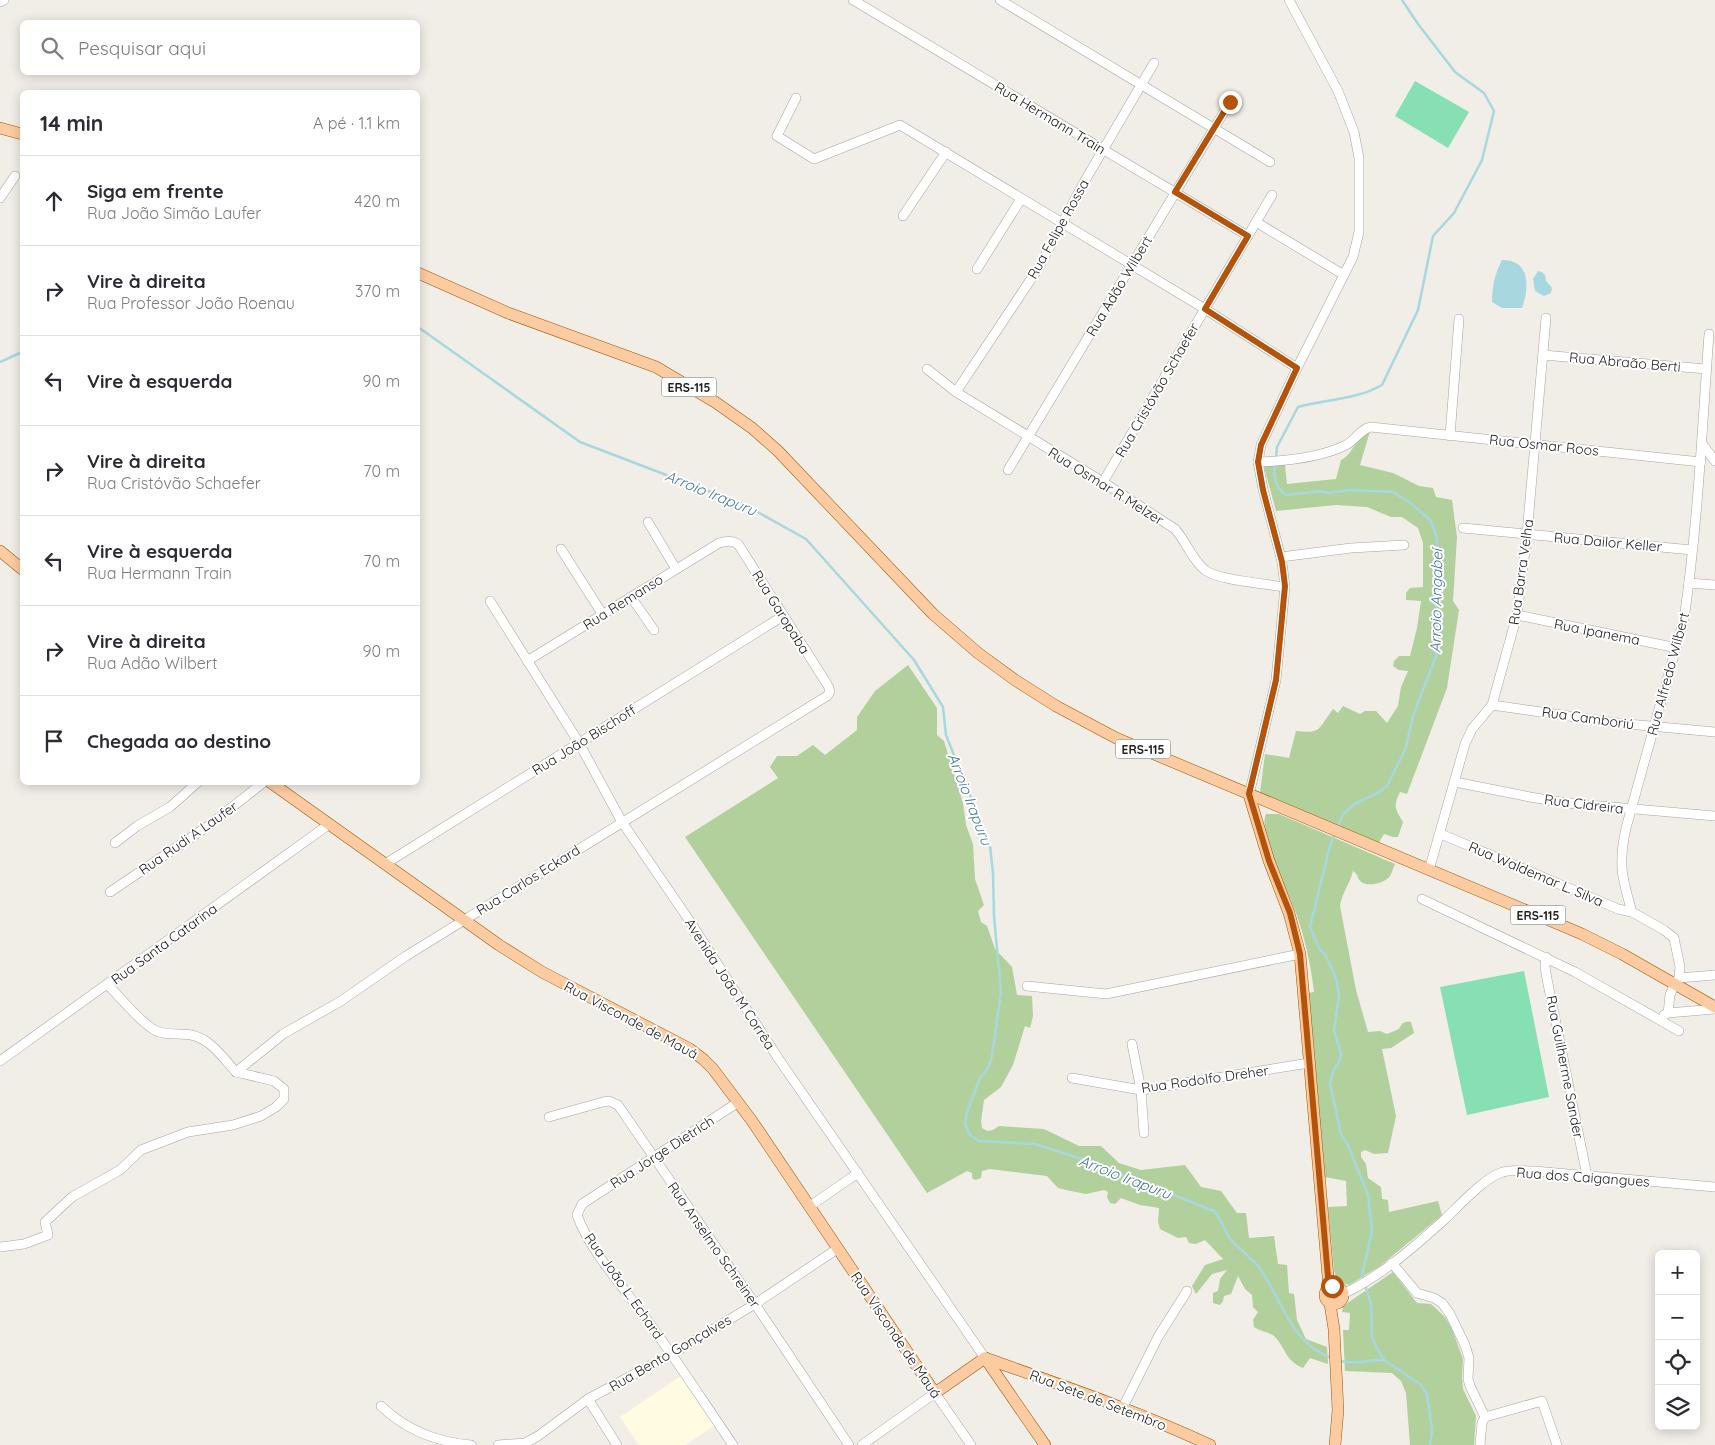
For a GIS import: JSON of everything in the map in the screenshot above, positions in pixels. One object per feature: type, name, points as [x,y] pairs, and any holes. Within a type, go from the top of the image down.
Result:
[{"type":"main road","points":[[0,128],[20,133]]},
{"type":"main road","name":"ERS-115","points":[[420,274],[508,313],[656,367],[715,402],[752,428],[778,451],[933,614],[978,652],[1056,706],[1116,738],[1582,934],[1677,980],[1715,1008]]},
{"type":"main road","points":[[0,551],[20,567]]},
{"type":"main road","name":"Rua Visconde de Mauá","points":[[274,785],[328,825],[542,972],[690,1050],[704,1060],[810,1206],[837,1249],[935,1392]]},
{"type":"main road","points":[[1249,794],[1269,861],[1290,913],[1300,954],[1329,1288],[1332,1286],[1339,1288],[1334,1329],[1338,1410],[1335,1444]]},
{"type":"main road","points":[[935,1392],[985,1358],[1044,1445]]},
{"type":"main road","name":"Rua Sete de Setembro","points":[[985,1358],[1162,1423],[1210,1445]]},
{"type":"street","points":[[0,2],[4,0]]},
{"type":"street","name":"Rua Hermann Train","points":[[853,0],[1248,236]]},
{"type":"street","points":[[1000,0],[1270,162]]},
{"type":"street","points":[[1249,794],[1276,680],[1285,586],[1281,557],[1263,490],[1258,462],[1261,445],[1297,368],[1353,258],[1359,232],[1359,158],[1354,132],[1338,91],[1289,0]]},
{"type":"street","name":"Rua Felipe Rossa","points":[[956,392],[1039,267],[1102,150],[1154,63]]},
{"type":"street","points":[[796,98],[777,136],[814,159],[900,125],[1205,309],[1297,368]]},
{"type":"street","name":"Rua Adão Wilbert","points":[[1008,470],[1230,102]]},
{"type":"street","points":[[903,216],[946,152]]},
{"type":"street","points":[[0,198],[15,176]]},
{"type":"street","name":"Rua Cristóvão Schaefer","points":[[1103,482],[1272,195]]},
{"type":"street","points":[[977,269],[1021,199]]},
{"type":"street","points":[[1256,222],[1344,275]]},
{"type":"street","points":[[1450,436],[1459,318]]},
{"type":"street","name":"Rua Barra Velha","points":[[1429,870],[1441,834],[1465,744],[1472,729],[1492,705],[1517,615],[1527,534],[1546,318]]},
{"type":"street","name":"Rua Alfredo Wilbert","points":[[1632,912],[1620,866],[1621,851],[1684,619],[1701,462],[1709,334]]},
{"type":"street","name":"Rua Abraão Berti","points":[[1543,355],[1706,369]]},
{"type":"street","name":"Rua Osmar R Melzer","points":[[927,369],[956,392],[1103,482],[1175,529],[1206,571],[1226,577],[1285,586]]},
{"type":"street","name":"Rua Osmar Roos","points":[[1258,462],[1281,461],[1331,451],[1347,444],[1366,428],[1372,427],[1386,430],[1701,462]]},
{"type":"street","points":[[1702,445],[1715,461]]},
{"type":"street","points":[[648,522],[676,569]]},
{"type":"street","name":"Rua Dailor Keller","points":[[1463,528],[1692,550]]},
{"type":"street","name":"Rua Garopaba","points":[[719,543],[733,541],[738,544],[830,689],[830,693],[826,696]]},
{"type":"street","name":"Rua Remanso","points":[[527,661],[719,543]]},
{"type":"street","points":[[1281,557],[1351,548],[1404,545]]},
{"type":"street","points":[[561,550],[603,616]]},
{"type":"street","points":[[1689,583],[1715,585]]},
{"type":"street","points":[[631,598],[654,630]]},
{"type":"street","name":"Avenida João M Corrêa","points":[[490,601],[578,743],[622,822],[689,920],[778,1058],[985,1358]]},
{"type":"street","name":"Rua Ipanema","points":[[1517,615],[1677,648]]},
{"type":"street","name":"Rua João Bischoff","points":[[385,864],[782,616]]},
{"type":"street","name":"Rua Carlos Eckard","points":[[236,1072],[283,1034],[341,1001],[406,956],[826,696]]},
{"type":"street","name":"Rua Camboriú","points":[[1492,705],[1617,723],[1715,732]]},
{"type":"street","name":"Rua Cidreira","points":[[1455,782],[1530,797],[1631,810],[1715,816]]},
{"type":"street","points":[[115,843],[137,826],[170,807],[195,785]]},
{"type":"street","name":"Rua Rudi A Laufer","points":[[110,892],[208,826],[260,785]]},
{"type":"street","name":"Rua Santa Catarina","points":[[0,1061],[328,825]]},
{"type":"street","name":"Rua Waldemar L. Silva","points":[[1441,834],[1618,909],[1632,912]]},
{"type":"street","points":[[1422,899],[1575,972],[1679,1031]]},
{"type":"street","points":[[1632,912],[1672,935],[1680,961],[1677,980],[1669,999],[1668,1013]]},
{"type":"street","points":[[1027,986],[1106,994],[1300,954]]},
{"type":"street","name":"Rua Guilherme Sander","points":[[1546,958],[1547,979],[1587,1176]]},
{"type":"street","points":[[1677,980],[1715,975]]},
{"type":"street","points":[[0,1246],[24,1244],[48,1235],[45,1222],[72,1197],[120,1170],[141,1150],[188,1132],[232,1125],[261,1116],[276,1107],[284,1099],[284,1089],[274,1081],[236,1072],[213,1046],[204,1040],[192,1035],[170,1034],[154,1030],[108,985]]},
{"type":"street","points":[[1658,1019],[1668,1013],[1715,1008]]},
{"type":"street","points":[[1132,1044],[1141,1090],[1144,1133]]},
{"type":"street","name":"Rua Rodolfo Dreher","points":[[1072,1078],[1141,1090],[1309,1063]]},
{"type":"street","name":"Rua Anselmo Schreiner","points":[[549,1117],[603,1102],[614,1103],[624,1112],[849,1445]]},
{"type":"street","name":"Rua Jorge Dietrich","points":[[586,1201],[737,1103]]},
{"type":"street","name":"Rua dos Caigangues","points":[[1337,1301],[1376,1276],[1427,1235],[1476,1191],[1499,1174],[1515,1171],[1534,1171],[1715,1187]]},
{"type":"street","points":[[810,1206],[858,1174]]},
{"type":"street","name":"Rua João L. Echard","points":[[586,1201],[579,1208],[578,1215],[584,1230],[596,1250],[672,1354],[733,1445]]},
{"type":"street","name":"Rua Bento Gonçalves","points":[[498,1445],[525,1443],[538,1436],[588,1399],[672,1354],[755,1304],[837,1249]]},
{"type":"street","points":[[1392,1263],[1416,1293],[1434,1298],[1442,1303],[1450,1314],[1465,1345],[1469,1358],[1468,1379],[1485,1417]]},
{"type":"street","points":[[1122,1408],[1158,1337],[1187,1291]]},
{"type":"street","points":[[862,1445],[935,1392]]},
{"type":"street","name":"Rua Visconde de Mauá","points":[[935,1392],[971,1445]]},
{"type":"street","points":[[588,1399],[617,1445]]},
{"type":"street","points":[[1480,1445],[1482,1423],[1485,1417],[1542,1401],[1557,1445]]},
{"type":"street","points":[[381,1406],[394,1418],[412,1429],[438,1440],[471,1445]]},
{"type":"shaded area","points":[[681,1376],[715,1425],[686,1445],[639,1445],[620,1417]]},
{"type":"green space","points":[[1415,81],[1469,112],[1448,148],[1395,116]]},
{"type":"green space","points":[[1370,431],[1360,465],[1393,473],[1419,486],[1433,488],[1436,497],[1452,500],[1457,537],[1453,601],[1459,610],[1447,688],[1407,794],[1400,792],[1396,801],[1397,810],[1403,822],[1398,837],[1384,834],[1378,844],[1260,793],[1265,754],[1289,758],[1296,731],[1311,732],[1319,729],[1333,709],[1338,713],[1343,706],[1360,714],[1365,711],[1376,711],[1387,723],[1398,706],[1401,687],[1408,671],[1399,670],[1393,666],[1394,661],[1399,656],[1410,656],[1421,601],[1406,600],[1406,593],[1410,588],[1423,587],[1423,543],[1418,528],[1402,517],[1391,517],[1367,507],[1336,505],[1276,511],[1263,463],[1285,465],[1287,484],[1336,479],[1341,460],[1349,454],[1365,433]]},
{"type":"green space","points":[[908,665],[937,708],[937,735],[944,741],[963,803],[966,825],[973,844],[975,879],[984,905],[978,911],[981,922],[987,926],[995,949],[1012,967],[1017,995],[1032,996],[1033,1016],[1030,1028],[1025,1026],[1013,1065],[1001,1087],[984,1100],[982,1128],[987,1131],[999,1126],[1044,1129],[1079,1146],[1101,1146],[1119,1163],[1141,1170],[1185,1165],[1201,1187],[1221,1191],[1237,1213],[1246,1213],[1249,1238],[1274,1236],[1278,1264],[1287,1265],[1289,1293],[1294,1294],[1297,1320],[1306,1339],[1327,1347],[1328,1364],[1310,1358],[1303,1368],[1297,1365],[1289,1358],[1274,1336],[1254,1327],[1253,1320],[1258,1312],[1253,1307],[1252,1295],[1245,1289],[1238,1276],[1231,1294],[1224,1296],[1220,1305],[1213,1303],[1213,1293],[1218,1291],[1220,1279],[1227,1270],[1212,1274],[1196,1294],[1192,1286],[1205,1265],[1223,1259],[1205,1240],[1196,1244],[1189,1243],[1186,1237],[1178,1238],[1160,1229],[1158,1221],[1159,1208],[1140,1205],[1121,1198],[1115,1204],[1110,1203],[1107,1197],[1108,1192],[1104,1190],[1086,1194],[1058,1188],[1047,1176],[990,1169],[982,1171],[981,1178],[975,1180],[972,1178],[972,1173],[967,1171],[927,1193],[685,837],[778,778],[770,767],[777,756],[797,756],[813,745],[825,755],[857,730],[857,717],[875,691]]},
{"type":"green space","points":[[1266,814],[1279,814],[1395,864],[1388,879],[1376,884],[1363,883],[1353,871],[1342,896],[1340,906],[1356,990],[1368,1032],[1380,1031],[1387,1034],[1399,1029],[1404,1023],[1411,1022],[1414,1033],[1391,1048],[1382,1049],[1396,1116],[1388,1153],[1374,1154],[1365,1150],[1361,1152],[1361,1157],[1366,1164],[1368,1178],[1381,1187],[1382,1199],[1388,1200],[1389,1212],[1438,1201],[1442,1215],[1380,1266],[1349,1285],[1337,1281],[1334,1270],[1328,1207],[1347,1206],[1346,1181],[1325,1177],[1308,993],[1314,992],[1311,972],[1299,923],[1266,835],[1264,823]]},
{"type":"green space","points":[[1524,971],[1549,1097],[1467,1115],[1440,987]]},
{"type":"green space","points":[[1393,1272],[1417,1303],[1431,1304],[1445,1317],[1452,1329],[1463,1359],[1463,1389],[1476,1416],[1474,1445],[1410,1445],[1406,1393],[1401,1381],[1392,1373],[1345,1371],[1343,1330],[1349,1330],[1350,1313],[1342,1312],[1343,1306]]},
{"type":"water","points":[[1502,260],[1511,261],[1518,265],[1526,276],[1526,292],[1522,308],[1502,308],[1492,302],[1494,280]]},
{"type":"water","points":[[1538,271],[1545,275],[1546,281],[1552,288],[1551,293],[1544,296],[1535,291],[1533,279]]},
{"type":"waterway","name":"Arroio Angabeí","points":[[1276,458],[1277,447],[1298,407],[1362,394],[1382,385],[1418,310],[1433,236],[1454,213],[1482,160],[1494,111],[1484,93],[1455,72],[1402,0]]},
{"type":"waterway","name":"Arroio Irapuru","points":[[420,328],[580,442],[745,505],[806,539],[914,660],[943,707],[946,735],[990,846],[1001,991],[992,1056],[989,1066],[979,1080],[967,1113],[965,1124],[969,1134],[979,1141],[1035,1144],[1082,1159],[1214,1211],[1229,1237],[1261,1270],[1298,1333],[1307,1344],[1332,1358]]},
{"type":"waterway","name":"Arroio Irapuru","points":[[0,362],[20,353]]},
{"type":"waterway","name":"Arroio Angabeí","points":[[1275,464],[1274,473],[1276,481],[1279,489],[1286,495],[1351,490],[1393,492],[1412,504],[1431,521],[1437,538],[1439,560],[1434,643],[1436,656],[1413,716],[1405,750],[1387,786],[1378,793],[1356,803],[1344,813],[1337,828]]},
{"type":"waterway","name":"Arroio Angabeí","points":[[1335,833],[1310,927],[1320,950],[1325,954],[1336,978],[1339,996],[1334,1031],[1341,1053],[1339,1062],[1333,1071],[1330,1084],[1341,1134],[1348,1145],[1368,1195],[1372,1231],[1362,1275],[1364,1280]]},
{"type":"waterway","name":"Arroio Angabeí","points":[[1365,1285],[1371,1304],[1372,1337],[1377,1348],[1384,1360],[1420,1384],[1427,1394],[1432,1430],[1430,1445]]},
{"type":"waterway","name":"Arroio Irapuru","points":[[1340,1361],[1383,1360]]},
{"type":"route","points":[[1230,102],[1175,192],[1248,236],[1205,309],[1297,368],[1261,445],[1258,462],[1263,490],[1282,562],[1285,586],[1276,680],[1249,794],[1269,861],[1290,913],[1300,954],[1329,1288],[1332,1286]]}]
